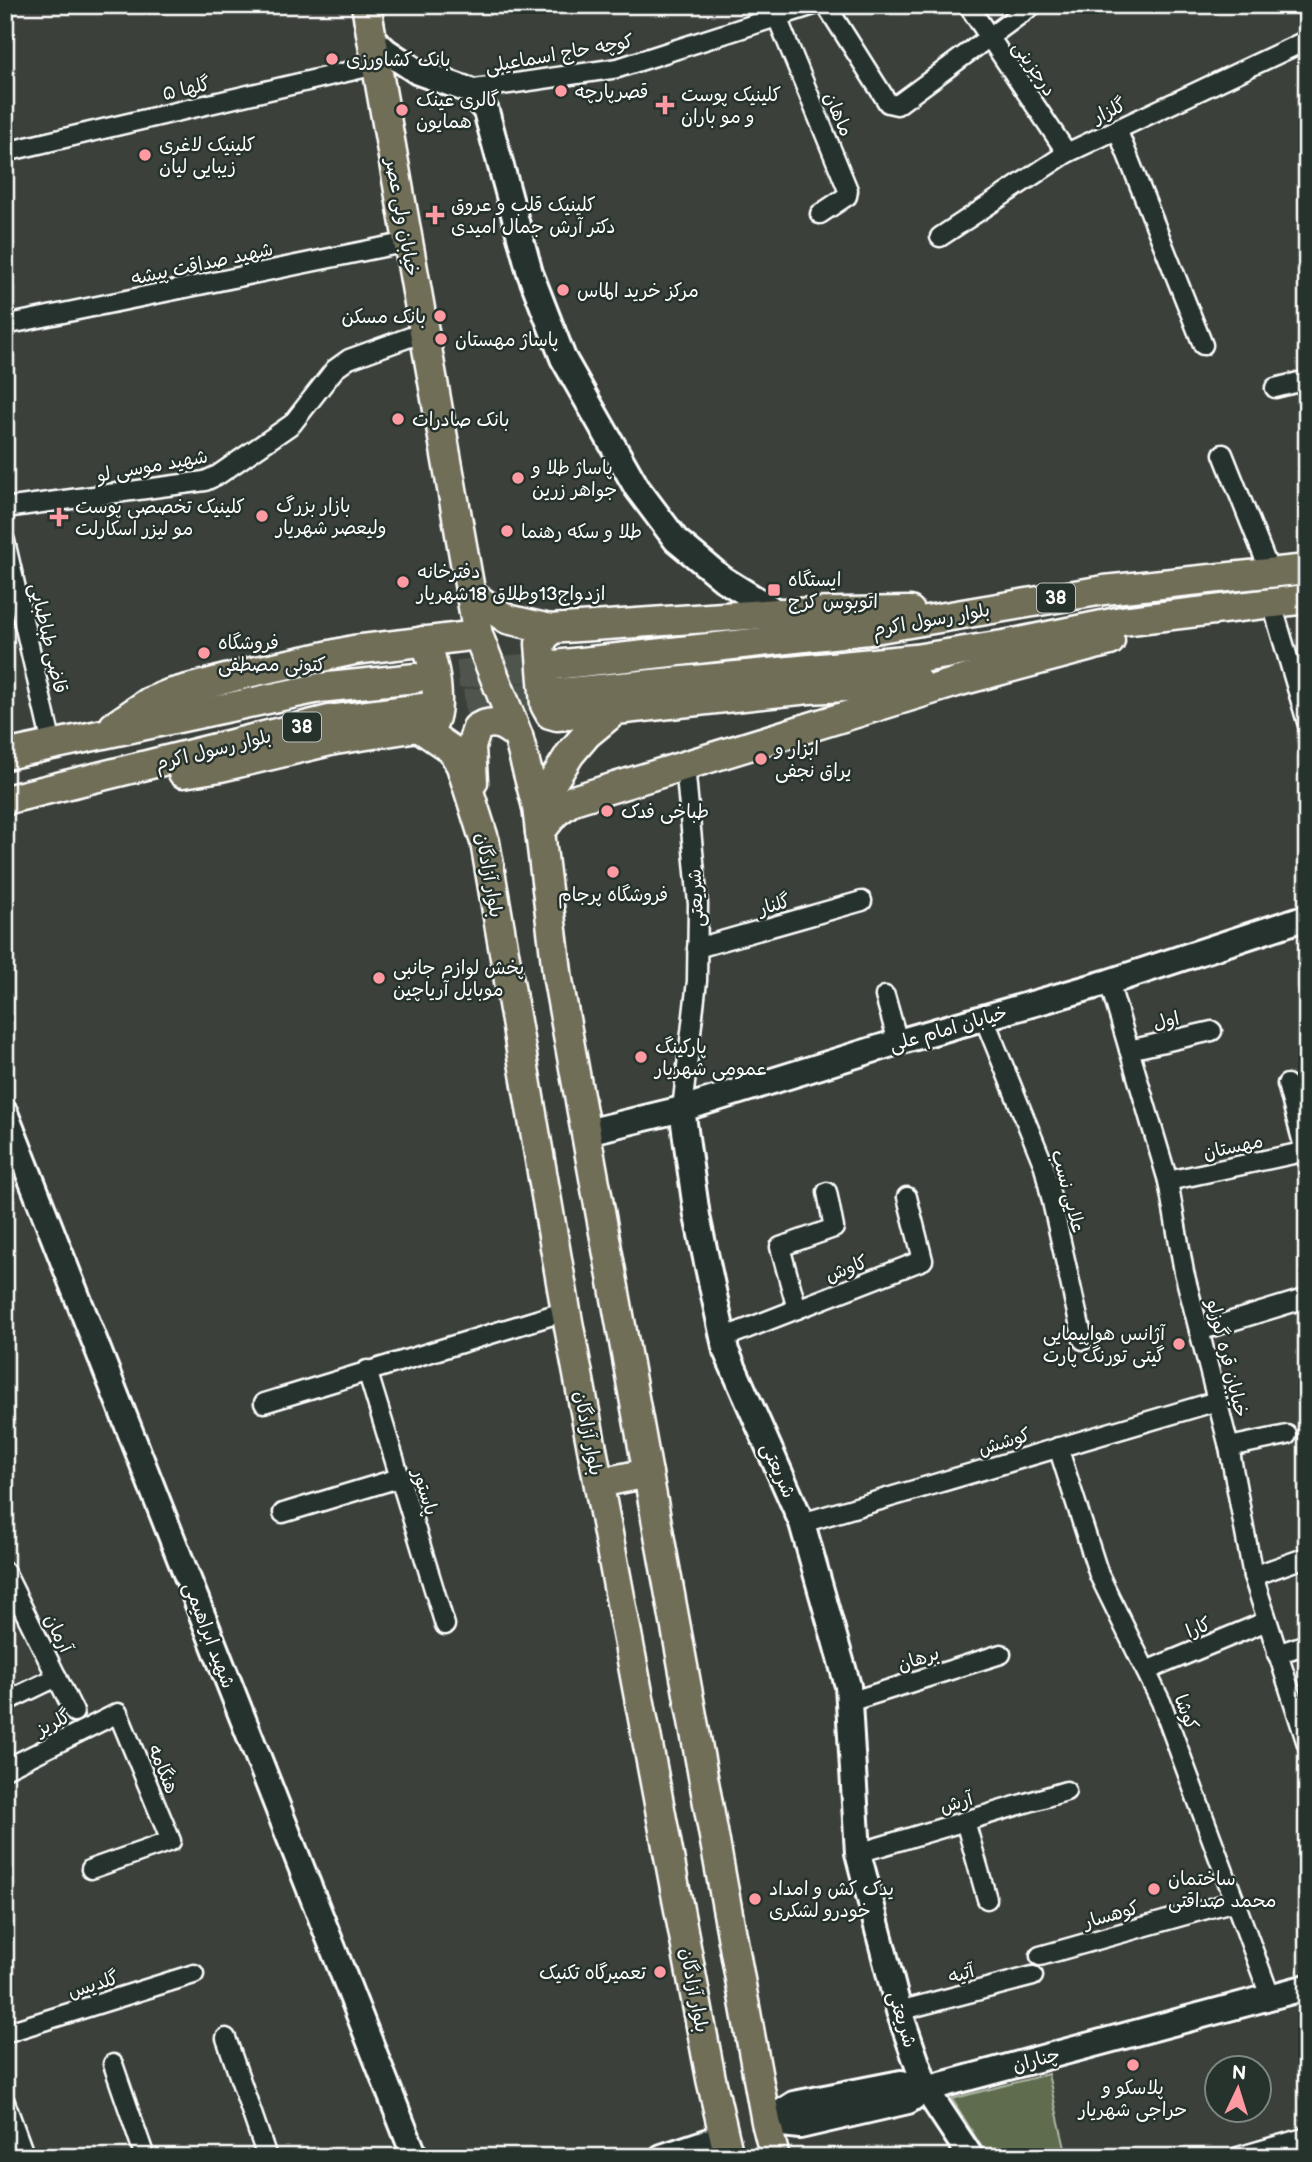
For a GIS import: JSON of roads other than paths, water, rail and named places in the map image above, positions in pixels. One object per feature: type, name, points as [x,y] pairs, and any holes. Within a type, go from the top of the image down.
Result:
[{"type":"main road","name":"خیابان ولی عصر","points":[[366,5],[478,635],[518,736]]},
{"type":"main road","name":"بلوار رسول اکرم","points":[[555,665],[867,630],[1104,590],[1307,569]]},
{"type":"main road","points":[[470,594],[507,619],[550,629],[778,613],[881,609],[954,614]]},
{"type":"main road","name":"بلوار رسول اکرم","points":[[558,694],[915,659],[1122,621],[1307,599]]},
{"type":"main road","points":[[538,819],[555,813],[573,800],[960,681],[1234,609]]},
{"type":"main road","points":[[550,629],[540,644],[545,705],[550,713],[557,716],[809,689],[960,681]]},
{"type":"main road","points":[[98,736],[149,702],[169,694],[316,657],[478,635]]},
{"type":"main road","points":[[421,718],[431,725],[437,712],[431,652],[424,641]]},
{"type":"main road","name":"بلوار رسول اکرم","points":[[5,755],[319,688],[416,678]]},
{"type":"main road","points":[[538,819],[570,754],[587,734],[616,710]]},
{"type":"main road","name":"بلوار رسول اکرم","points":[[5,800],[329,720],[421,718]]},
{"type":"main road","name":"بلوار آزادگان","points":[[421,718],[452,750],[477,808],[598,1483],[709,2066],[727,2146]]},
{"type":"main road","points":[[477,808],[471,759],[472,737],[477,728],[487,722],[496,722],[518,736],[538,819],[558,980],[766,2122],[775,2157]]},
{"type":"main road","points":[[598,1483],[648,1473]]},
{"type":"street","name":"کوچه حاج اسماعیلی","points":[[468,90],[618,68],[774,12],[814,5]]},
{"type":"street","points":[[827,5],[892,105],[897,105],[991,39],[1034,5]]},
{"type":"street","name":"درجزینی","points":[[968,5],[1067,153]]},
{"type":"street","name":"ماهان","points":[[774,12],[848,190],[847,196],[820,214]]},
{"type":"street","points":[[371,37],[386,51],[418,72],[468,90],[486,111],[530,273],[563,358],[637,488],[676,540],[723,579],[778,613]]},
{"type":"street","name":"گلزار","points":[[940,237],[1067,153],[1307,40]]},
{"type":"street","name":"گلها ۵","points":[[5,152],[376,65]]},
{"type":"street","points":[[1117,129],[1203,345]]},
{"type":"street","name":"شهید صداقت پیشه","points":[[5,325],[408,242]]},
{"type":"street","name":"شهید موسی لو","points":[[5,508],[205,481],[218,475],[292,424],[335,369],[349,359],[424,332]]},
{"type":"street","points":[[1275,388],[1307,380]]},
{"type":"street","points":[[1223,454],[1270,572]]},
{"type":"street","name":"قاضی طباطبایی","points":[[5,541],[52,745]]},
{"type":"street","points":[[1272,604],[1307,722]]},
{"type":"street","name":"شریعتی","points":[[685,765],[698,904],[696,993],[682,1109],[697,1216],[723,1338],[802,1523],[848,1686],[858,1853],[899,2011],[926,2089],[971,2157]]},
{"type":"street","name":"گلنار","points":[[697,948],[862,901]]},
{"type":"street","name":"خیابان امام علی","points":[[587,1132],[682,1109],[898,1042],[1109,982],[1307,917]]},
{"type":"street","name":"خیابان قره گوزلو","points":[[1109,982],[1168,1181],[1184,1272],[1229,1447],[1253,1576],[1307,1744]]},
{"type":"street","points":[[885,996],[898,1042]]},
{"type":"street","name":"علایی نسب","points":[[984,1018],[1044,1167],[1083,1340]]},
{"type":"street","name":"اول","points":[[1129,1050],[1212,1031]]},
{"type":"street","points":[[1287,1084],[1306,1151]]},
{"type":"street","name":"شهید ابراهیمی","points":[[5,1113],[415,2157]]},
{"type":"street","name":"مهستان","points":[[1168,1181],[1306,1151]]},
{"type":"street","points":[[797,1309],[780,1247],[834,1228],[827,1192]]},
{"type":"street","name":"کاوش","points":[[723,1338],[923,1260],[907,1197]]},
{"type":"street","points":[[1199,1331],[1307,1297]]},
{"type":"street","points":[[264,1403],[566,1311]]},
{"type":"street","name":"پاستور","points":[[367,1370],[445,1625]]},
{"type":"street","name":"کوشش","points":[[802,1523],[1217,1401]]},
{"type":"street","points":[[1229,1447],[1287,1435]]},
{"type":"street","name":"کوشا","points":[[1058,1447],[1099,1575],[1161,1702],[1270,1996]]},
{"type":"street","points":[[283,1513],[399,1478]]},
{"type":"street","points":[[1253,1576],[1307,1557]]},
{"type":"street","name":"آرمان","points":[[5,1572],[74,1712]]},
{"type":"street","name":"کارا","points":[[1146,1671],[1267,1621]]},
{"type":"street","points":[[1277,1654],[1307,1644]]},
{"type":"street","name":"برهان","points":[[849,1702],[1001,1654]]},
{"type":"street","points":[[5,1702],[57,1677]]},
{"type":"street","name":"گلریز","points":[[5,1769],[118,1713]]},
{"type":"street","name":"هنگامه","points":[[92,1869],[171,1841],[118,1713]]},
{"type":"street","name":"آرش","points":[[858,1853],[1066,1791]]},
{"type":"street","points":[[965,1821],[987,1899]]},
{"type":"street","name":"کوهسار","points":[[1040,1956],[1235,1901]]},
{"type":"street","name":"گلدیس","points":[[5,2033],[194,1974]]},
{"type":"street","name":"آتیه","points":[[899,2011],[1033,1976]]},
{"type":"street","name":"چناران","points":[[766,2122],[800,2126],[908,2101],[926,2089],[1307,1987]]},
{"type":"street","points":[[226,2038],[267,2157]]},
{"type":"street","points":[[113,2064],[145,2157]]},
{"type":"street","points":[[5,2102],[25,2157]]},
{"type":"street","points":[[1238,2157],[1307,2137]]},
{"type":"street","points":[[663,2157],[727,2146]]},
{"type":"tunnel","points":[[416,678],[555,665]]},
{"type":"tunnel","points":[[423,708],[558,693]]},
{"type":"place","name":"بانک کشاورزی","points":[[332,59]]},
{"type":"place","name":"قصرپارچه","points":[[561,91]]},
{"type":"place","name":"کلینیک پوست و مو باران","points":[[665,105]]},
{"type":"place","name":"گالری عینک همایون","points":[[402,110]]},
{"type":"place","name":"کلینیک لاغری زیبایی لیان","points":[[145,155]]},
{"type":"place","name":"کلینیک قلب و عروق دکتر آرش جمال امیدی","points":[[435,215]]},
{"type":"place","name":"مرکز خرید الماس","points":[[563,290]]},
{"type":"place","name":"بانک مسکن","points":[[440,316]]},
{"type":"place","name":"پاساژ مهستان","points":[[441,339]]},
{"type":"place","name":"بانک صادرات","points":[[398,419]]},
{"type":"place","name":"پاساژ طلا و جواهر زرین","points":[[518,478]]},
{"type":"place","name":"بازار بزرگ ولیعصر شهریار","points":[[262,516]]},
{"type":"place","name":"کلینیک تخصصی پوست مو لیزر اسکارلت","points":[[59,517]]},
{"type":"place","name":"طلا و سکه رهنما","points":[[507,531]]},
{"type":"place","name":"دفترخانه ازدواج13وطلاق 18شهریار","points":[[403,582]]},
{"type":"place","name":"ایستگاه اتوبوس کرج","points":[[774,590]]},
{"type":"place","name":"فروشگاه کتونی مصطفی","points":[[204,653]]},
{"type":"place","name":"ابزار و یراق نجفی","points":[[761,759]]},
{"type":"place","name":"طباخی فدک","points":[[607,811]]},
{"type":"place","name":"فروشگاه پرجام","points":[[613,872]]},
{"type":"place","name":"پخش لوازم جانبی موبایل آریاچین","points":[[379,978]]},
{"type":"place","name":"پارکینگ عمومی شهریار","points":[[641,1057]]},
{"type":"place","name":"آژانس هواپیمایی گیتی تورنگ پارت","points":[[1179,1344]]},
{"type":"place","name":"ساختمان محمد صداقتی","points":[[1154,1889]]},
{"type":"place","name":"یدک کش و امداد خودرو لشکری","points":[[755,1899]]},
{"type":"place","name":"تعمیرگاه تکنیک","points":[[660,1972]]},
{"type":"place","name":"پلاسکو و حراجی شهریار","points":[[1133,2065]]}]
